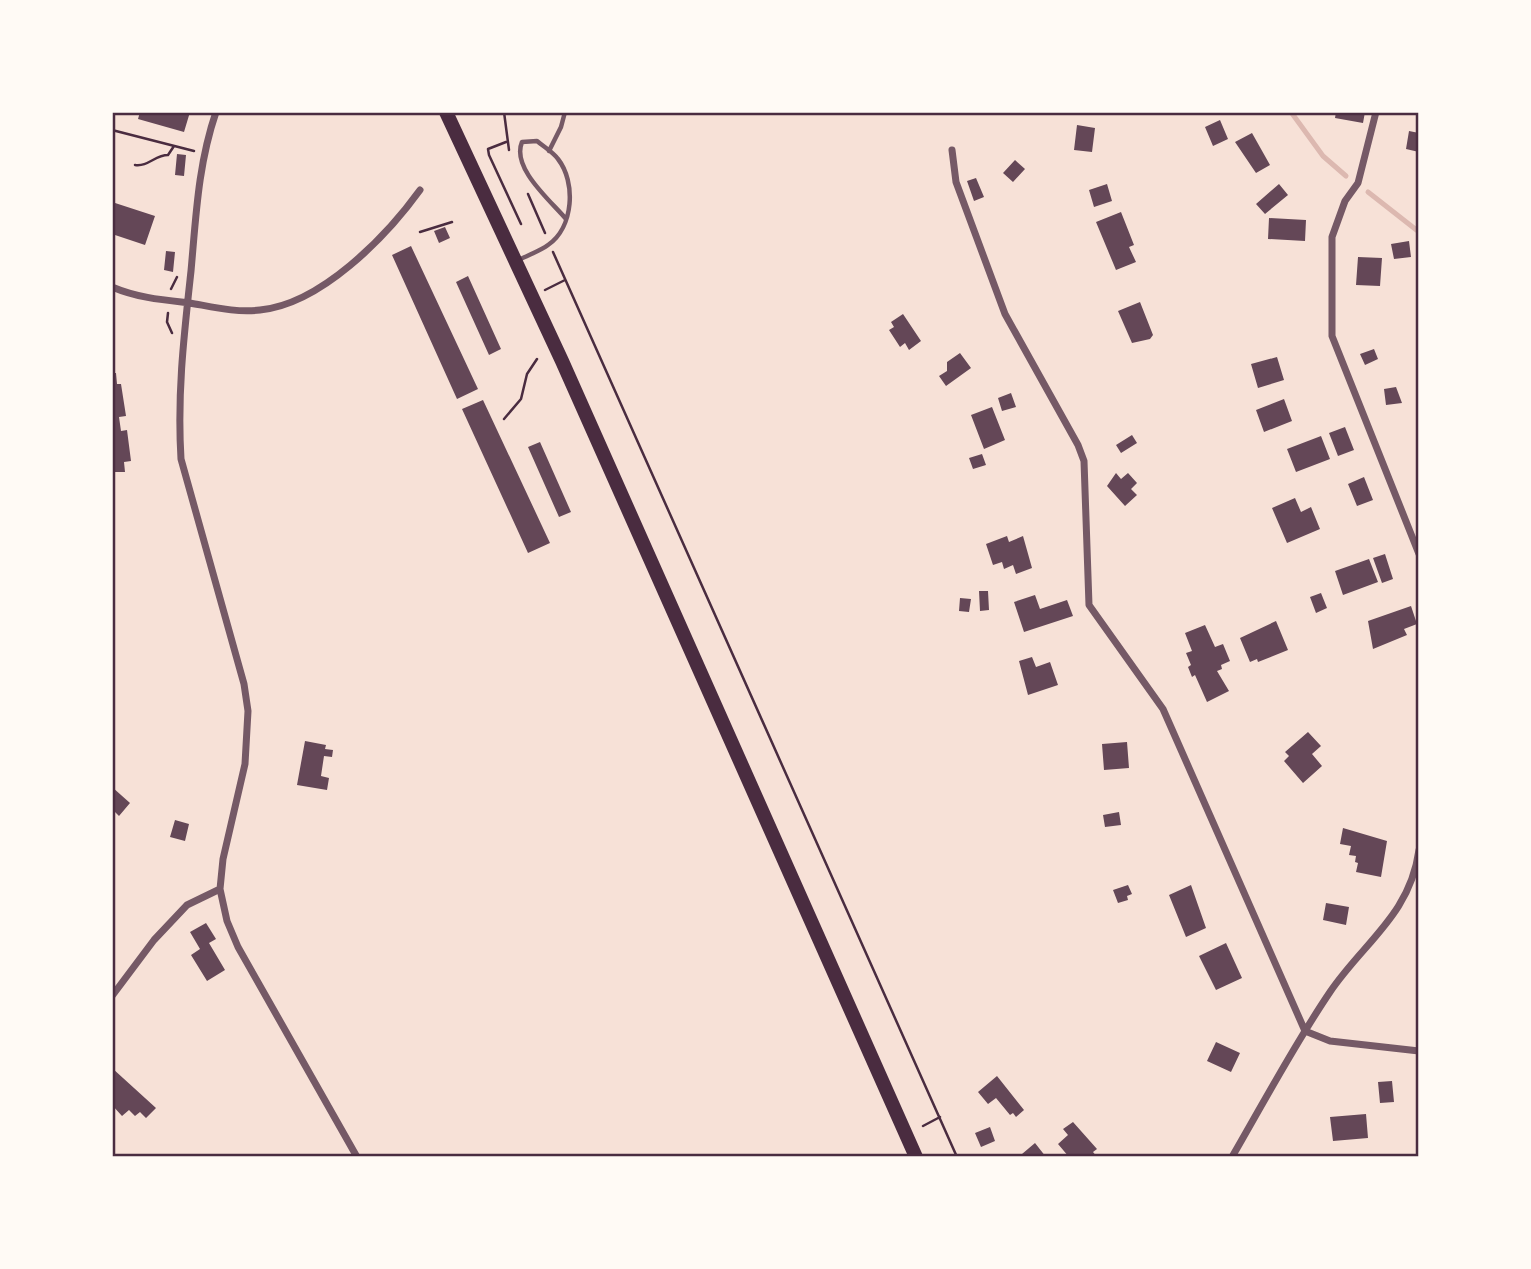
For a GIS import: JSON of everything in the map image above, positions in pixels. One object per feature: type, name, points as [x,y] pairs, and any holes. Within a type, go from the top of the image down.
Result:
[{"type":"main road","points":[[446,112],[916,1157]]},
{"type":"street","points":[[216,112],[201,164],[178,385],[181,459],[244,684],[248,711],[245,764],[220,889],[227,921],[238,947],[357,1157]]},
{"type":"street","points":[[1376,112],[1358,183],[1342,207],[1332,237],[1332,336],[1340,363],[1419,554]]},
{"type":"street","points":[[952,150],[956,182],[1006,314],[1078,445],[1084,461],[1089,605],[1163,709],[1305,1031],[1330,1041],[1419,1051]]},
{"type":"street","points":[[112,287],[146,299],[251,311],[292,301],[319,287],[366,251],[401,216],[420,190]]},
{"type":"street","points":[[1231,1157],[1331,990],[1380,933],[1408,894],[1419,850]]},
{"type":"street","points":[[112,996],[154,940],[187,905],[220,889]]},
{"type":"lane","points":[[549,151],[565,112]]},
{"type":"lane","points":[[515,262],[550,244],[561,231],[566,219],[570,207],[568,179],[558,158],[530,140],[522,142],[520,148],[529,176],[566,219]]},
{"type":"path","points":[[504,112],[506,142],[511,155]]},
{"type":"path","points":[[112,132],[194,151]]},
{"type":"path","points":[[506,142],[488,149],[489,155],[521,224]]},
{"type":"path","points":[[135,165],[146,165],[158,156],[168,155],[174,146]]},
{"type":"path","points":[[528,193],[957,1157]]},
{"type":"path","points":[[420,232],[453,222]]},
{"type":"path","points":[[504,419],[521,399],[527,374],[537,359]]},
{"type":"path","points":[[923,1126],[940,1117]]},
{"type":"building","points":[[140,112],[190,112],[184,132],[138,119]]},
{"type":"building","points":[[1336,112],[1365,112],[1363,123],[1335,118]]},
{"type":"building","points":[[1220,120],[1228,139],[1213,146],[1205,127]]},
{"type":"building","points":[[1077,125],[1095,128],[1092,152],[1074,150]]},
{"type":"building","points":[[1409,131],[1419,133],[1419,152],[1406,149]]},
{"type":"building","points":[[1252,133],[1270,165],[1256,173],[1235,142]]},
{"type":"building","points":[[177,154],[186,155],[184,176],[175,175]]},
{"type":"building","points":[[1015,160],[1025,169],[1013,182],[1003,173]]},
{"type":"building","points":[[976,178],[984,197],[974,201],[967,181]]},
{"type":"building","points":[[1107,184],[1112,201],[1094,207],[1089,190]]},
{"type":"building","points":[[1279,184],[1288,195],[1265,214],[1256,204]]},
{"type":"building","points":[[112,202],[155,216],[145,245],[112,234]]},
{"type":"building","points":[[1121,212],[1134,245],[1129,247],[1136,262],[1116,270],[1096,222]]},
{"type":"building","points":[[1269,218],[1306,220],[1305,241],[1268,239]]},
{"type":"building","points":[[445,227],[450,238],[439,243],[434,231]]},
{"type":"building","points":[[1409,241],[1411,257],[1394,259],[1391,244]]},
{"type":"building","points":[[411,246],[478,389],[457,399],[392,255]]},
{"type":"building","points":[[166,251],[175,252],[173,272],[164,270]]},
{"type":"building","points":[[1358,257],[1382,258],[1380,286],[1356,285]]},
{"type":"building","points":[[468,276],[501,349],[489,355],[456,282]]},
{"type":"building","points":[[1140,302],[1153,335],[1150,339],[1132,343],[1118,311]]},
{"type":"building","points":[[903,314],[921,341],[909,350],[905,343],[900,347],[889,330],[894,327],[891,322]]},
{"type":"building","points":[[1374,349],[1378,359],[1365,365],[1360,354]]},
{"type":"building","points":[[960,353],[971,368],[946,386],[939,376],[947,371],[947,362]]},
{"type":"building","points":[[1277,357],[1284,380],[1258,388],[1251,364]]},
{"type":"building","points":[[112,373],[116,373],[117,384],[121,384],[126,416],[119,417],[121,431],[127,430],[131,461],[124,462],[125,472],[114,472],[112,462]]},
{"type":"building","points":[[1396,387],[1402,403],[1386,405],[1384,389]]},
{"type":"building","points":[[1011,393],[1016,407],[1002,411],[998,398]]},
{"type":"building","points":[[1284,399],[1292,421],[1264,432],[1256,410]]},
{"type":"building","points":[[483,400],[550,543],[528,553],[462,409]]},
{"type":"building","points":[[992,407],[1005,440],[984,449],[971,415]]},
{"type":"building","points":[[1345,427],[1354,450],[1338,456],[1329,433]]},
{"type":"building","points":[[1132,435],[1137,443],[1121,453],[1116,445]]},
{"type":"building","points":[[1321,436],[1330,459],[1296,472],[1287,449]]},
{"type":"building","points":[[540,442],[571,512],[559,517],[528,447]]},
{"type":"building","points":[[982,454],[986,465],[973,469],[969,458]]},
{"type":"building","points":[[1116,473],[1121,479],[1128,473],[1137,483],[1131,489],[1137,495],[1125,506],[1107,486]]},
{"type":"building","points":[[1364,477],[1373,500],[1357,506],[1348,484]]},
{"type":"building","points":[[1295,498],[1301,512],[1311,507],[1320,529],[1287,543],[1272,508]]},
{"type":"building","points":[[1007,536],[1009,542],[1023,536],[1032,568],[1016,574],[1013,565],[1004,569],[1002,562],[993,565],[986,544]]},
{"type":"building","points":[[1385,554],[1393,579],[1382,583],[1373,558]]},
{"type":"building","points":[[1369,559],[1378,582],[1343,595],[1335,571]]},
{"type":"building","points":[[979,591],[988,591],[989,610],[980,611]]},
{"type":"building","points":[[1321,593],[1327,608],[1316,613],[1310,597]]},
{"type":"building","points":[[1035,595],[1040,609],[1067,600],[1073,616],[1024,632],[1014,602]]},
{"type":"building","points":[[960,598],[971,599],[969,612],[959,611]]},
{"type":"building","points":[[1411,606],[1417,624],[1404,629],[1407,635],[1373,649],[1368,621]]},
{"type":"building","points":[[1276,621],[1288,650],[1258,662],[1257,659],[1250,662],[1240,638]]},
{"type":"building","points":[[1205,625],[1215,647],[1223,644],[1230,661],[1221,665],[1222,669],[1217,671],[1229,691],[1207,702],[1195,675],[1192,677],[1188,667],[1191,665],[1186,653],[1192,651],[1185,633]]},
{"type":"building","points":[[1032,657],[1036,667],[1050,662],[1058,685],[1028,695],[1019,661]]},
{"type":"building","points":[[1308,732],[1321,746],[1312,754],[1322,766],[1303,783],[1284,761],[1289,756],[1285,752]]},
{"type":"building","points":[[305,741],[326,745],[325,749],[333,750],[332,757],[324,756],[321,776],[329,778],[327,790],[297,785]]},
{"type":"building","points":[[1127,742],[1129,768],[1104,770],[1102,744]]},
{"type":"building","points":[[112,787],[130,803],[119,816],[115,812],[112,816]]},
{"type":"building","points":[[1119,812],[1121,825],[1105,827],[1103,815]]},
{"type":"building","points":[[175,820],[189,824],[185,841],[170,837]]},
{"type":"building","points":[[1343,828],[1387,841],[1381,877],[1356,872],[1356,856],[1349,855],[1351,846],[1340,844]]},
{"type":"building","points":[[1128,885],[1132,894],[1127,896],[1128,900],[1118,903],[1113,890]]},
{"type":"building","points":[[1191,885],[1206,928],[1186,937],[1169,895]]},
{"type":"building","points":[[1326,903],[1349,907],[1346,925],[1323,920]]},
{"type":"building","points":[[206,923],[216,939],[209,943],[225,970],[207,981],[191,955],[200,949],[190,932]]},
{"type":"building","points":[[1226,943],[1242,978],[1216,990],[1199,956]]},
{"type":"building","points":[[1216,1042],[1240,1053],[1231,1072],[1207,1061]]},
{"type":"building","points":[[112,1068],[156,1108],[146,1118],[140,1112],[135,1116],[129,1110],[122,1116],[112,1105],[115,1102],[112,1099]]},
{"type":"building","points":[[997,1076],[1024,1110],[1016,1117],[1013,1113],[1010,1115],[996,1098],[988,1104],[978,1092]]},
{"type":"building","points":[[1392,1081],[1394,1102],[1380,1103],[1378,1082]]},
{"type":"building","points":[[1366,1114],[1368,1138],[1333,1141],[1330,1117]]},
{"type":"building","points":[[1073,1122],[1097,1149],[1093,1152],[1097,1157],[1069,1157],[1058,1144],[1068,1135],[1063,1129]]},
{"type":"building","points":[[990,1127],[995,1141],[981,1147],[975,1133]]},
{"type":"building","points":[[1035,1143],[1046,1157],[1025,1157],[1022,1154]]},
{"type":"waterway","points":[[1291,112],[1323,156],[1346,176]]},
{"type":"waterway","points":[[1368,192],[1419,232]]}]
